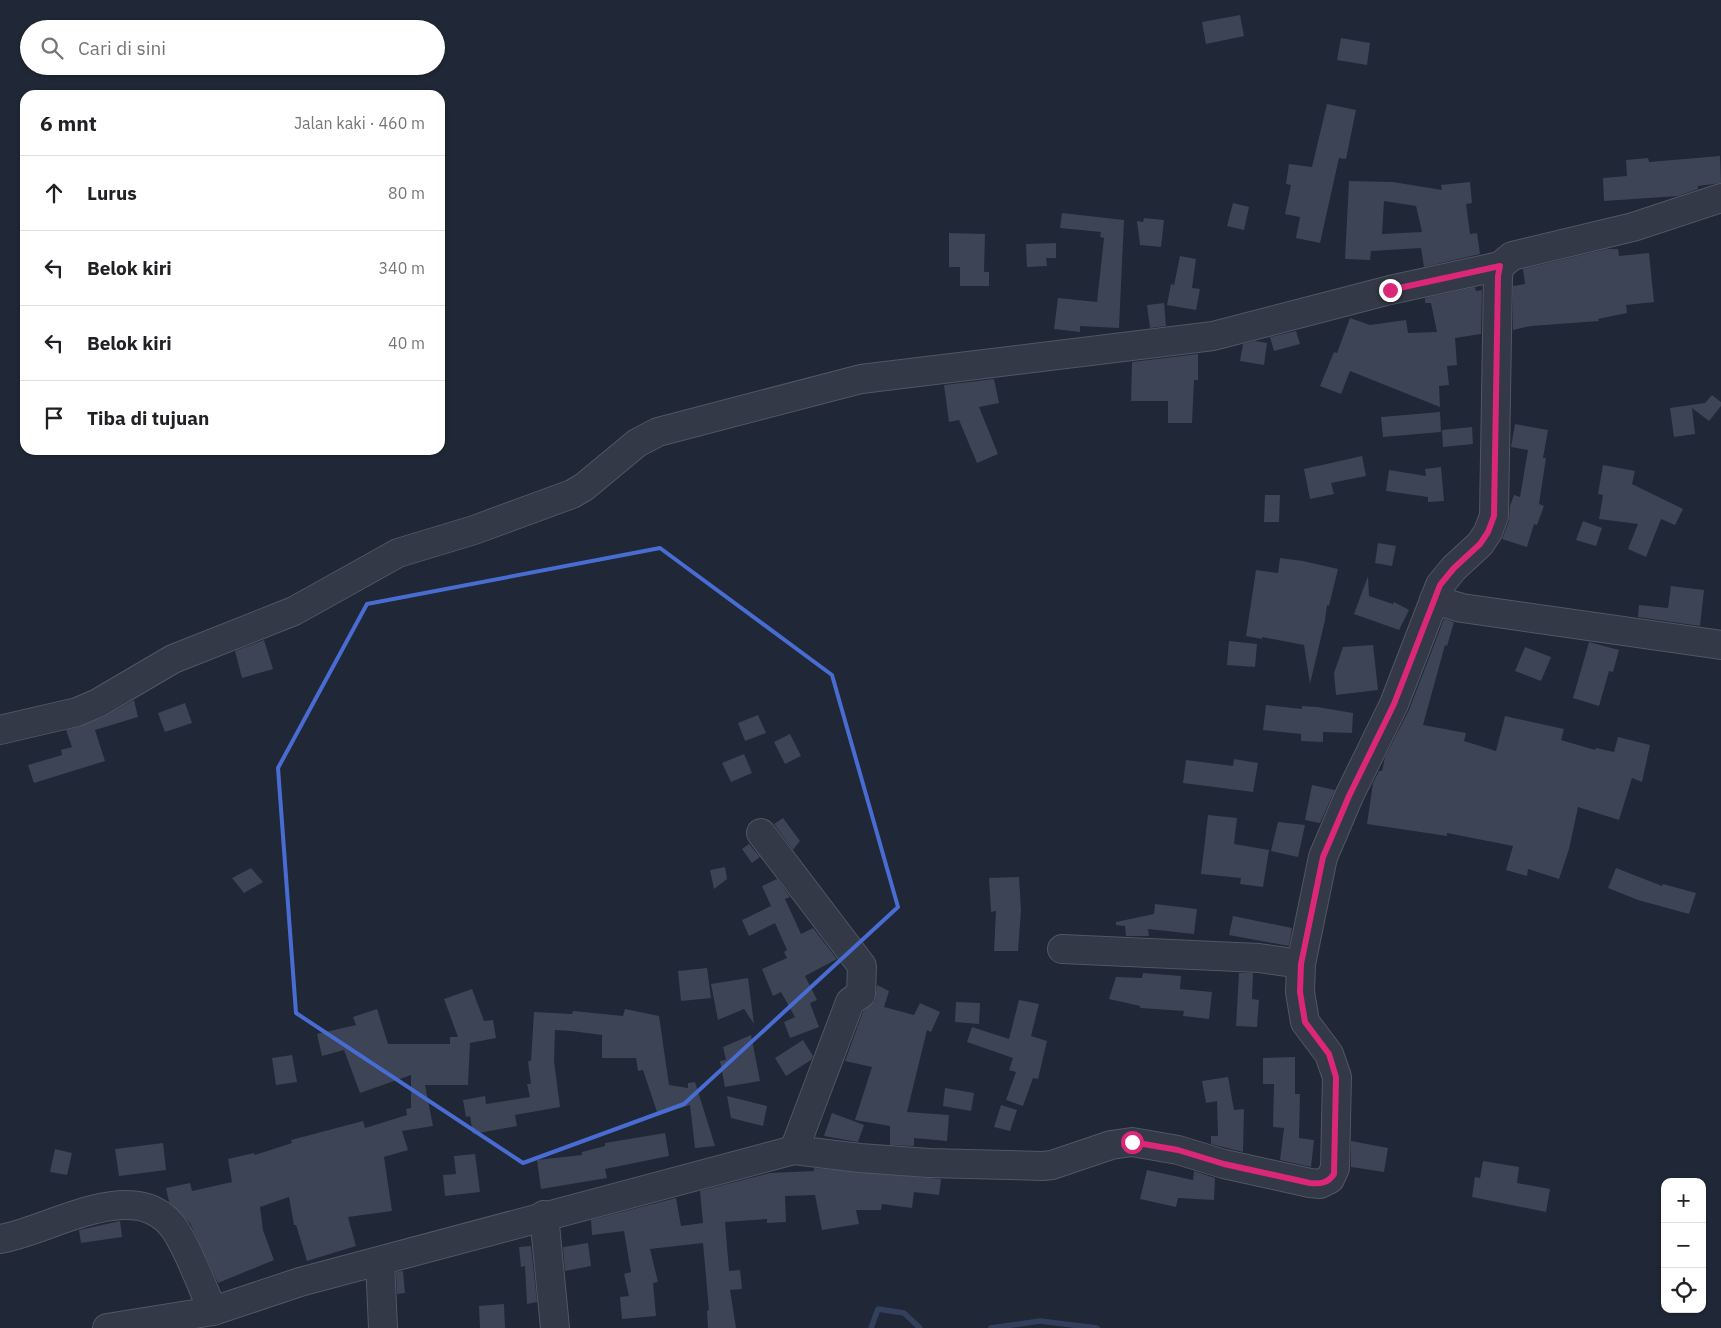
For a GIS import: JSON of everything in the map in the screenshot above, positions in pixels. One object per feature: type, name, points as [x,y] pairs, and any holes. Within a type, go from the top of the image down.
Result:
[{"type":"street","points":[[0,730],[76,712],[105,699],[173,659],[294,611],[398,553],[474,530],[572,494],[584,487],[637,443],[658,432],[861,379],[1213,336],[1390,290],[1500,266],[1512,256],[1633,227],[1721,198]]},
{"type":"street","points":[[107,1328],[213,1310],[300,1282],[544,1215],[794,1150],[909,1161],[1043,1166],[1052,1165],[1112,1145],[1132,1142],[1178,1150],[1273,1176],[1320,1184],[1330,1180],[1335,1168],[1336,1077],[1329,1054],[1305,1022],[1300,992],[1301,964],[1323,857],[1349,796],[1394,704],[1440,585],[1454,568],[1480,544],[1488,532],[1494,516],[1498,276],[1500,266]]},
{"type":"street","points":[[1434,600],[1462,608],[1721,644]]},
{"type":"street","points":[[761,833],[862,966],[861,994],[850,1002],[794,1150]]},
{"type":"street","points":[[1062,949],[1259,958],[1301,964]]},
{"type":"street","points":[[0,1239],[90,1210],[114,1206],[135,1206],[154,1210],[167,1219],[177,1232],[213,1310]]},
{"type":"street","points":[[544,1215],[556,1328]]},
{"type":"street","points":[[380,1261],[383,1328]]},
{"type":"highlighted area","points":[[660,548],[832,675],[898,907],[684,1104],[523,1163],[296,1013],[278,768],[367,604]]},
{"type":"building","points":[[1240,15],[1244,36],[1206,44],[1202,22]]},
{"type":"building","points":[[1341,38],[1370,43],[1367,65],[1337,60]]},
{"type":"building","points":[[1327,104],[1356,110],[1346,159],[1339,158],[1320,243],[1296,238],[1300,217],[1285,214],[1291,185],[1286,184],[1289,164],[1312,167]]},
{"type":"building","points":[[1720,156],[1721,183],[1698,186],[1698,189],[1678,196],[1604,201],[1603,178],[1627,176],[1626,160],[1648,158],[1649,162]]},
{"type":"building","points":[[1349,181],[1393,182],[1442,190],[1441,185],[1470,182],[1472,203],[1466,204],[1470,234],[1477,233],[1480,254],[1424,267],[1421,248],[1371,251],[1370,260],[1345,259]],"holes":[[[1384,201],[1416,206],[1422,232],[1382,234]]]},
{"type":"building","points":[[1233,203],[1249,207],[1244,230],[1227,226]]},
{"type":"building","points":[[1062,213],[1124,220],[1119,328],[1080,326],[1080,332],[1054,329],[1058,298],[1097,302],[1104,238],[1100,237],[1101,232],[1060,228]]},
{"type":"building","points":[[1144,218],[1164,220],[1161,247],[1140,245],[1137,221],[1143,222]]},
{"type":"building","points":[[949,233],[985,234],[984,272],[989,272],[989,286],[960,286],[960,267],[949,267]]},
{"type":"building","points":[[1056,243],[1056,258],[1046,258],[1047,266],[1027,267],[1026,244]]},
{"type":"building","points":[[1607,249],[1618,249],[1619,256],[1649,253],[1654,302],[1626,305],[1627,313],[1598,319],[1599,321],[1531,326],[1513,330],[1513,286],[1525,284],[1523,269]]},
{"type":"building","points":[[1180,256],[1196,259],[1192,288],[1200,289],[1196,310],[1167,305],[1171,284],[1174,285]]},
{"type":"building","points":[[1475,287],[1476,291],[1482,290],[1481,334],[1455,338],[1457,365],[1447,366],[1449,385],[1439,386],[1440,407],[1350,371],[1341,394],[1320,386],[1334,352],[1337,353],[1350,318],[1370,325],[1406,320],[1408,333],[1437,332],[1431,303],[1425,303],[1425,298]]},
{"type":"building","points":[[1164,303],[1166,326],[1150,328],[1147,305]]},
{"type":"building","points":[[1296,331],[1300,344],[1274,351],[1270,337]]},
{"type":"building","points":[[1255,341],[1267,343],[1264,365],[1240,361],[1243,344]]},
{"type":"building","points":[[1198,354],[1198,380],[1194,380],[1192,423],[1168,423],[1168,401],[1131,401],[1132,362]]},
{"type":"building","points":[[994,379],[999,403],[979,407],[998,454],[977,463],[959,420],[949,422],[944,385]]},
{"type":"building","points":[[1712,395],[1721,402],[1721,406],[1709,421],[1692,408],[1695,434],[1674,437],[1670,408],[1705,403]]},
{"type":"building","points":[[1440,412],[1441,432],[1383,437],[1381,417]]},
{"type":"building","points":[[1515,424],[1548,430],[1543,458],[1546,458],[1539,504],[1544,506],[1537,525],[1534,524],[1527,547],[1502,539],[1509,521],[1510,506],[1514,495],[1520,497],[1528,450],[1511,447]]},
{"type":"building","points":[[1472,427],[1473,444],[1443,447],[1442,430]]},
{"type":"building","points":[[1362,456],[1366,476],[1331,483],[1334,494],[1310,499],[1304,469]]},
{"type":"building","points":[[1603,465],[1635,471],[1632,484],[1683,509],[1675,525],[1661,519],[1646,557],[1628,549],[1638,524],[1599,519],[1603,495],[1598,494]]},
{"type":"building","points":[[1441,467],[1444,501],[1428,502],[1428,497],[1386,491],[1389,470],[1426,476],[1425,469]]},
{"type":"building","points":[[1265,495],[1280,495],[1279,522],[1264,522]]},
{"type":"building","points":[[1583,521],[1602,528],[1596,546],[1576,540]]},
{"type":"building","points":[[1378,543],[1396,546],[1392,566],[1375,563]]},
{"type":"building","points":[[1280,558],[1338,569],[1329,606],[1327,605],[1310,684],[1304,645],[1246,636],[1256,570],[1278,573]]},
{"type":"building","points":[[1368,576],[1369,596],[1393,604],[1394,602],[1409,610],[1399,630],[1354,614]]},
{"type":"building","points":[[1671,586],[1704,590],[1700,626],[1638,617],[1639,605],[1668,608]]},
{"type":"building","points":[[1444,619],[1454,622],[1447,646],[1445,645],[1423,725],[1466,733],[1464,741],[1496,751],[1505,716],[1564,729],[1561,740],[1595,750],[1596,748],[1614,752],[1618,737],[1650,745],[1642,782],[1632,778],[1619,820],[1578,807],[1569,849],[1559,879],[1528,869],[1527,876],[1506,870],[1513,846],[1447,833],[1447,836],[1367,824],[1373,783],[1379,771],[1382,771],[1385,757],[1409,710]]},
{"type":"building","points":[[264,640],[273,669],[242,678],[235,651]]},
{"type":"building","points":[[1229,641],[1257,644],[1255,667],[1227,665]]},
{"type":"building","points":[[1589,642],[1619,650],[1613,672],[1609,671],[1599,706],[1573,698]]},
{"type":"building","points":[[1373,645],[1378,690],[1336,695],[1334,673],[1343,647]]},
{"type":"building","points":[[1525,647],[1551,657],[1541,681],[1515,671]]},
{"type":"building","points":[[134,700],[138,717],[95,730],[105,761],[34,783],[28,765],[62,755],[61,750],[72,747],[66,730],[104,717]]},
{"type":"building","points":[[185,703],[192,723],[165,732],[158,713]]},
{"type":"building","points":[[1266,705],[1302,709],[1302,706],[1317,707],[1353,713],[1352,733],[1323,732],[1323,742],[1301,741],[1301,734],[1263,730]]},
{"type":"building","points":[[758,715],[766,733],[745,741],[738,723]]},
{"type":"building","points":[[790,734],[801,756],[785,764],[774,742]]},
{"type":"building","points":[[744,754],[752,773],[731,782],[722,763]]},
{"type":"building","points":[[1234,759],[1258,763],[1253,792],[1183,783],[1186,760],[1233,766]]},
{"type":"building","points":[[1312,785],[1335,790],[1320,823],[1305,820]]},
{"type":"building","points":[[1208,815],[1237,818],[1234,844],[1269,850],[1263,887],[1240,884],[1241,878],[1201,874]]},
{"type":"building","points":[[783,818],[800,841],[793,850],[774,824]]},
{"type":"building","points":[[1278,822],[1305,825],[1298,857],[1271,851]]},
{"type":"building","points":[[749,844],[760,857],[752,863],[742,849]]},
{"type":"building","points":[[725,867],[727,879],[714,889],[710,870]]},
{"type":"building","points":[[251,868],[263,882],[244,893],[232,878]]},
{"type":"building","points":[[1616,868],[1662,886],[1663,884],[1696,893],[1689,914],[1638,900],[1608,888]]},
{"type":"building","points":[[1019,877],[1021,910],[1018,951],[994,951],[996,911],[991,912],[989,878]]},
{"type":"building","points":[[777,879],[790,897],[785,899],[801,934],[813,928],[837,959],[805,976],[817,1000],[810,1003],[819,1027],[790,1038],[784,1022],[795,1017],[781,992],[773,996],[762,969],[787,958],[784,952],[787,950],[775,923],[749,936],[742,920],[771,906],[762,886]]},
{"type":"building","points":[[1155,904],[1197,909],[1194,934],[1148,929],[1149,936],[1126,936],[1125,926],[1116,925],[1116,922],[1154,914]]},
{"type":"building","points":[[1233,916],[1292,928],[1289,946],[1229,935]]},
{"type":"building","points":[[707,968],[711,998],[681,1001],[678,971]]},
{"type":"building","points":[[1143,973],[1181,976],[1180,989],[1212,992],[1209,1019],[1183,1016],[1184,1011],[1140,1008],[1140,1006],[1109,999],[1116,977],[1142,978]]},
{"type":"building","points":[[1239,973],[1253,973],[1252,999],[1259,1000],[1257,1027],[1236,1026]]},
{"type":"building","points":[[748,978],[754,1024],[744,1009],[718,1020],[711,984]]},
{"type":"building","points":[[877,985],[889,991],[884,1007],[914,1015],[920,1003],[940,1012],[931,1032],[927,1030],[907,1112],[949,1115],[947,1141],[914,1138],[914,1146],[890,1145],[890,1126],[855,1120],[872,1067],[845,1061],[863,1012],[875,1001]]},
{"type":"building","points":[[472,989],[484,1021],[493,1020],[496,1038],[470,1043],[468,1085],[425,1085],[433,1126],[402,1131],[408,1150],[384,1157],[392,1211],[348,1217],[356,1246],[307,1261],[296,1225],[294,1225],[289,1197],[260,1207],[263,1230],[274,1260],[218,1283],[190,1223],[169,1202],[166,1188],[190,1183],[192,1191],[232,1182],[228,1159],[254,1153],[255,1155],[292,1143],[291,1140],[363,1121],[365,1128],[407,1115],[406,1109],[411,1108],[411,1075],[360,1093],[344,1050],[322,1056],[317,1034],[356,1025],[353,1017],[377,1009],[388,1044],[450,1044],[450,1037],[458,1037],[444,999]]},
{"type":"building","points":[[1019,1000],[1039,1004],[1031,1036],[1047,1041],[1038,1079],[1033,1078],[1023,1106],[1006,1100],[1016,1072],[1009,1070],[1013,1058],[967,1042],[972,1027],[1009,1039]]},
{"type":"building","points":[[956,1002],[980,1003],[979,1024],[955,1022]]},
{"type":"building","points":[[625,1009],[659,1016],[669,1085],[688,1088],[688,1083],[695,1082],[715,1146],[695,1148],[690,1105],[658,1115],[643,1070],[638,1071],[636,1058],[602,1058],[602,1035],[555,1030],[554,1061],[560,1107],[515,1115],[517,1126],[473,1134],[470,1116],[466,1117],[463,1100],[485,1096],[486,1104],[530,1097],[527,1084],[531,1084],[528,1061],[531,1061],[534,1012],[572,1014],[573,1011],[623,1016]]},
{"type":"building","points":[[751,1035],[760,1081],[725,1087],[720,1061],[726,1060],[723,1047]]},
{"type":"building","points":[[803,1040],[813,1056],[811,1060],[786,1076],[775,1058]]},
{"type":"building","points":[[292,1055],[297,1082],[276,1085],[272,1058]]},
{"type":"building","points":[[1295,1057],[1295,1094],[1300,1094],[1299,1138],[1314,1140],[1311,1167],[1280,1160],[1284,1128],[1273,1127],[1274,1084],[1263,1084],[1263,1058]]},
{"type":"building","points":[[1228,1077],[1234,1110],[1244,1109],[1243,1152],[1211,1144],[1211,1136],[1218,1136],[1217,1101],[1206,1103],[1202,1081]]},
{"type":"building","points":[[945,1088],[974,1093],[971,1111],[943,1106]]},
{"type":"building","points":[[727,1096],[767,1106],[763,1126],[731,1118]]},
{"type":"building","points":[[1001,1105],[1017,1110],[1010,1131],[994,1127]]},
{"type":"building","points":[[832,1113],[864,1125],[858,1142],[824,1136]]},
{"type":"building","points":[[665,1133],[669,1156],[605,1169],[607,1178],[541,1189],[537,1160],[582,1155],[582,1152],[605,1146],[605,1143]]},
{"type":"building","points":[[1351,1141],[1388,1148],[1384,1172],[1351,1167]]},
{"type":"building","points":[[163,1143],[166,1170],[119,1176],[115,1149]]},
{"type":"building","points":[[55,1149],[72,1153],[67,1175],[50,1172]]},
{"type":"building","points":[[475,1154],[480,1192],[445,1196],[443,1175],[456,1174],[454,1156]]},
{"type":"building","points":[[1483,1161],[1519,1167],[1517,1183],[1550,1189],[1546,1212],[1472,1197],[1475,1177],[1480,1178]]},
{"type":"building","points":[[814,1168],[941,1179],[939,1195],[914,1192],[912,1208],[882,1204],[881,1210],[856,1210],[859,1224],[822,1230],[815,1195],[785,1196],[786,1222],[767,1223],[767,1219],[725,1222],[729,1271],[740,1270],[742,1289],[730,1290],[736,1328],[708,1328],[707,1311],[709,1310],[703,1243],[650,1249],[658,1282],[653,1283],[656,1316],[622,1319],[620,1297],[629,1296],[624,1274],[631,1272],[624,1231],[592,1235],[591,1220],[676,1198],[681,1226],[703,1223],[700,1191],[770,1173],[814,1171]]},
{"type":"building","points":[[1147,1170],[1193,1180],[1194,1171],[1215,1178],[1214,1200],[1178,1198],[1176,1207],[1140,1199]]},
{"type":"building","points":[[120,1221],[122,1237],[81,1243],[79,1230]]},
{"type":"building","points":[[588,1243],[591,1266],[565,1271],[563,1247]]},
{"type":"building","points":[[531,1246],[537,1302],[527,1304],[525,1266],[521,1267],[519,1247]]},
{"type":"building","points":[[403,1271],[405,1293],[397,1294],[396,1272]]},
{"type":"building","points":[[504,1304],[505,1328],[480,1328],[479,1306]]},
{"type":"waterway","points":[[871,1328],[878,1309],[904,1313],[920,1328]]},
{"type":"waterway","points":[[991,1328],[1040,1321],[1097,1328]]},
{"type":"route","points":[[1132,1142],[1153,1144],[1224,1164],[1310,1183],[1320,1184],[1330,1180],[1334,1174],[1337,1111],[1336,1077],[1329,1054],[1305,1022],[1300,992],[1301,964],[1305,953],[1311,910],[1323,857],[1349,796],[1394,704],[1440,585],[1454,568],[1480,544],[1492,525],[1494,516],[1498,271],[1500,266],[1390,290]]}]
